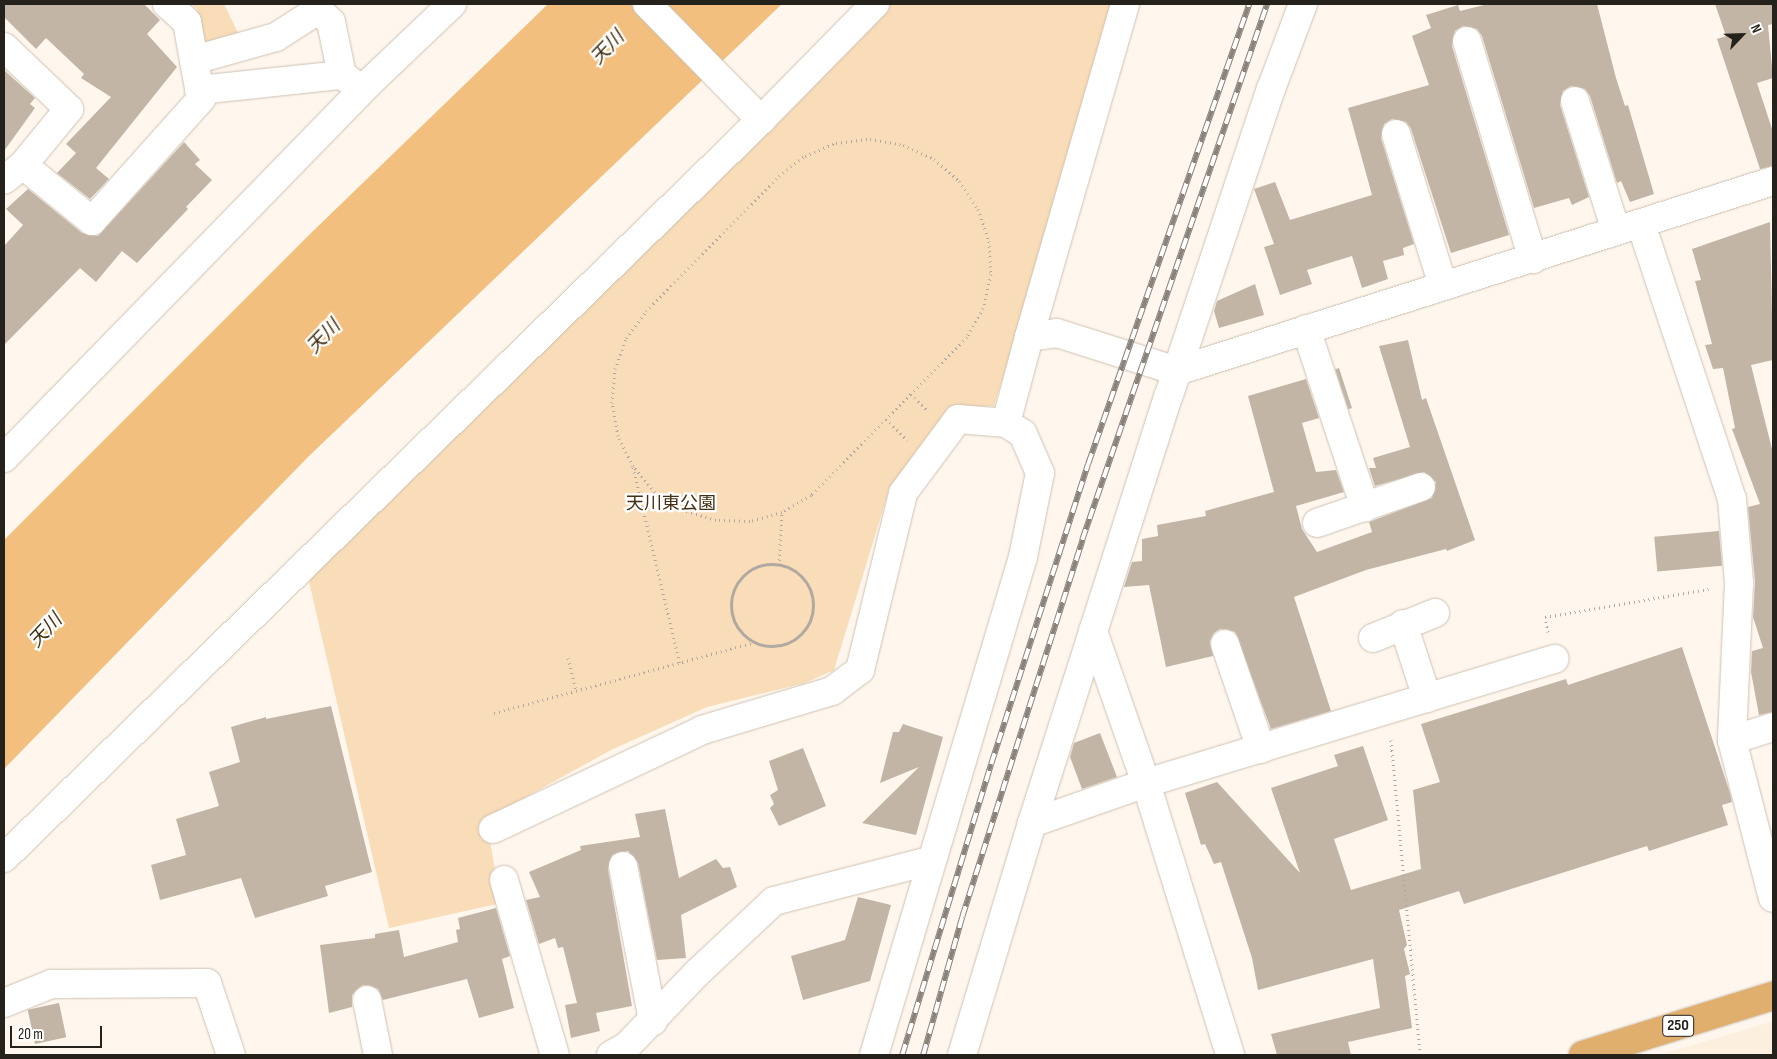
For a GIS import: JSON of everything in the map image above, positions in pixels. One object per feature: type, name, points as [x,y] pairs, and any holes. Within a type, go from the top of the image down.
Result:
[{"type":"highway","name":"250","points":[[1582,1055],[1773,996]]},
{"type":"street","points":[[4,47],[69,109],[14,172],[92,221],[201,99],[187,22],[167,4]]},
{"type":"street","points":[[4,458],[352,82],[452,4]]},
{"type":"street","points":[[647,4],[761,120]]},
{"type":"street","points":[[4,858],[761,120],[875,4]]},
{"type":"street","points":[[1006,423],[1125,4]]},
{"type":"street","points":[[962,1055],[1032,823],[1177,371],[1271,89],[1303,4]]},
{"type":"street","points":[[194,60],[276,36],[318,10],[331,22],[352,82]]},
{"type":"street","points":[[1467,41],[1533,259]]},
{"type":"street","points":[[199,90],[352,82]]},
{"type":"street","points":[[1575,101],[1628,228],[1732,499],[1739,583],[1732,740],[1773,898]]},
{"type":"street","points":[[1396,134],[1443,286]]},
{"type":"street","points":[[1029,337],[1056,333],[1177,371],[1773,181]]},
{"type":"street","points":[[1306,329],[1365,507]]},
{"type":"street","points":[[493,829],[702,730],[832,691],[860,670],[904,494],[958,419],[1006,423],[1023,434],[1040,473],[1023,558],[874,1055]]},
{"type":"street","points":[[1317,523],[1421,487]]},
{"type":"street","points":[[1373,638],[1403,624],[1435,613]]},
{"type":"street","points":[[1403,624],[1427,698]]},
{"type":"street","points":[[1093,631],[1146,783],[1230,1055]]},
{"type":"street","points":[[1225,644],[1261,749]]},
{"type":"street","points":[[1032,823],[1146,783],[1555,660]]},
{"type":"street","points":[[1732,740],[1773,727]]},
{"type":"street","points":[[611,1055],[627,1046],[697,973],[774,901],[932,860]]},
{"type":"street","points":[[623,866],[653,1021]]},
{"type":"street","points":[[504,880],[555,1055]]},
{"type":"street","points":[[4,1003],[51,984],[207,983],[231,1055]]},
{"type":"street","points":[[367,1000],[378,1055]]},
{"type":"path","points":[[632,466],[655,492],[684,510],[716,520],[741,520],[782,512],[812,495],[967,337],[983,308],[991,274],[989,241],[978,209],[960,181],[934,159],[903,144],[870,139],[845,142],[806,156],[778,176],[646,311],[626,338],[615,369],[612,403],[618,436],[632,466],[680,664]]},
{"type":"path","points":[[779,565],[782,512]]},
{"type":"path","points":[[771,563],[779,565],[794,569],[810,586],[814,610],[805,631],[786,645],[762,645],[742,633],[731,612],[734,589],[749,570],[771,563]]},
{"type":"path","points":[[1555,660],[1545,617],[1739,583]]},
{"type":"path","points":[[494,712],[680,664],[756,642]]},
{"type":"path","points":[[568,658],[576,690]]},
{"type":"path","points":[[1389,710],[1420,1055]]},
{"type":"shaded area","points":[[1773,1021],[1773,1055],[1660,1055]]},
{"type":"green space","points":[[191,4],[224,4],[240,37],[201,52],[197,9]]},
{"type":"green space","name":"天川東公園","points":[[885,4],[1118,4],[994,406],[959,407],[889,490],[834,670],[805,683],[707,707],[611,750],[486,819],[501,903],[389,928],[307,573]]},
{"type":"water","name":"天川","points":[[548,4],[782,4],[308,457],[4,769],[4,540],[310,234]]},
{"type":"building","points":[[4,4],[144,4],[160,20],[147,34],[177,67],[96,168],[109,179],[90,199],[57,173],[76,153],[66,144],[111,97],[81,78],[84,74],[46,38],[36,49],[4,17]]},
{"type":"building","points":[[1488,4],[1597,4],[1616,78],[1625,106],[1628,105],[1654,194],[1630,202],[1621,181],[1617,183],[1590,96],[1585,89],[1571,86],[1563,91],[1560,105],[1589,197],[1572,205],[1569,198],[1534,208],[1482,36],[1477,29],[1463,26],[1455,31],[1452,46],[1509,235],[1451,253],[1411,129],[1406,122],[1392,119],[1384,124],[1381,138],[1414,244],[1403,248],[1404,255],[1383,261],[1388,279],[1362,288],[1352,256],[1307,270],[1312,284],[1280,295],[1264,247],[1274,244],[1254,189],[1275,182],[1290,220],[1372,195],[1348,108],[1429,85],[1412,36],[1431,28],[1426,15],[1458,5],[1460,11]]},
{"type":"building","points":[[1715,4],[1773,4],[1773,24],[1768,25],[1773,78],[1757,83],[1773,132],[1773,166],[1760,169],[1717,39],[1726,36]]},
{"type":"building","points":[[4,70],[35,98],[30,104],[35,108],[4,151]]},
{"type":"building","points":[[184,142],[200,160],[195,164],[212,180],[186,207],[188,209],[137,263],[122,251],[96,282],[80,268],[4,345],[4,246],[23,225],[6,209],[28,189],[82,233],[98,236]]},
{"type":"building","points":[[1770,222],[1773,360],[1751,365],[1773,453],[1773,712],[1759,715],[1751,672],[1752,651],[1763,648],[1753,617],[1755,582],[1748,507],[1760,504],[1732,429],[1735,428],[1723,368],[1713,369],[1705,345],[1712,344],[1695,281],[1701,280],[1692,249]]},
{"type":"building","points":[[1255,284],[1264,315],[1219,328],[1214,311],[1217,301]]},
{"type":"building","points":[[1408,340],[1422,400],[1426,398],[1475,540],[1447,551],[1446,549],[1366,570],[1294,597],[1331,711],[1271,729],[1235,632],[1220,629],[1214,633],[1210,641],[1213,656],[1166,667],[1149,585],[1124,587],[1132,562],[1142,561],[1142,539],[1158,536],[1157,525],[1206,516],[1205,511],[1274,492],[1248,396],[1306,379],[1319,418],[1302,423],[1316,472],[1336,470],[1344,492],[1296,506],[1302,529],[1317,552],[1372,532],[1369,522],[1432,498],[1436,482],[1424,472],[1375,486],[1369,468],[1376,468],[1373,458],[1410,447],[1379,346]]},
{"type":"building","points":[[1339,368],[1352,408],[1348,409],[1335,369]]},
{"type":"building","points":[[1719,531],[1722,566],[1657,572],[1654,537]]},
{"type":"building","points":[[1682,647],[1730,793],[1732,802],[1722,805],[1728,825],[1649,851],[1647,846],[1464,904],[1459,891],[1399,910],[1407,945],[1404,949],[1410,974],[1405,976],[1412,1028],[1348,1042],[1351,1055],[1277,1055],[1271,1034],[1380,1008],[1373,959],[1258,990],[1252,958],[1221,862],[1214,864],[1205,844],[1201,845],[1185,793],[1217,782],[1300,873],[1271,788],[1338,766],[1334,755],[1363,746],[1388,820],[1334,839],[1351,890],[1421,869],[1413,790],[1440,782],[1421,724],[1566,679],[1568,685]]},
{"type":"building","points":[[331,706],[372,872],[325,886],[328,896],[255,918],[241,878],[160,900],[151,865],[186,855],[176,819],[219,806],[209,772],[240,762],[231,727],[266,717],[266,719]]},
{"type":"building","points":[[903,724],[943,737],[916,835],[862,823],[919,767],[880,783],[893,732],[899,732]]},
{"type":"building","points":[[1100,733],[1117,777],[1082,789],[1070,757],[1074,743]]},
{"type":"building","points":[[803,748],[826,806],[779,826],[770,808],[774,804],[770,795],[778,790],[769,761]]},
{"type":"building","points":[[665,809],[679,878],[716,859],[723,868],[730,867],[737,887],[681,915],[686,958],[657,960],[638,863],[628,851],[612,855],[608,869],[632,1006],[596,1013],[600,1031],[571,1038],[565,1005],[577,1003],[563,947],[558,948],[555,938],[539,944],[526,900],[540,897],[529,872],[581,850],[580,846],[640,837],[635,814]]},
{"type":"building","points":[[858,897],[891,905],[870,981],[803,1000],[791,956],[845,940]]},
{"type":"building","points":[[496,908],[510,956],[502,959],[514,1008],[479,1018],[467,979],[383,1000],[378,989],[363,985],[352,995],[352,1007],[329,1013],[320,945],[375,938],[375,934],[399,930],[404,957],[458,942],[456,930],[460,929],[458,918]]},
{"type":"building","points":[[59,1003],[66,1037],[35,1044],[28,1010]]},
{"type":"railway","points":[[902,1055],[991,764],[1088,464],[1249,4]]},
{"type":"railway","points":[[923,1055],[962,917],[1082,540],[1267,4]]}]
